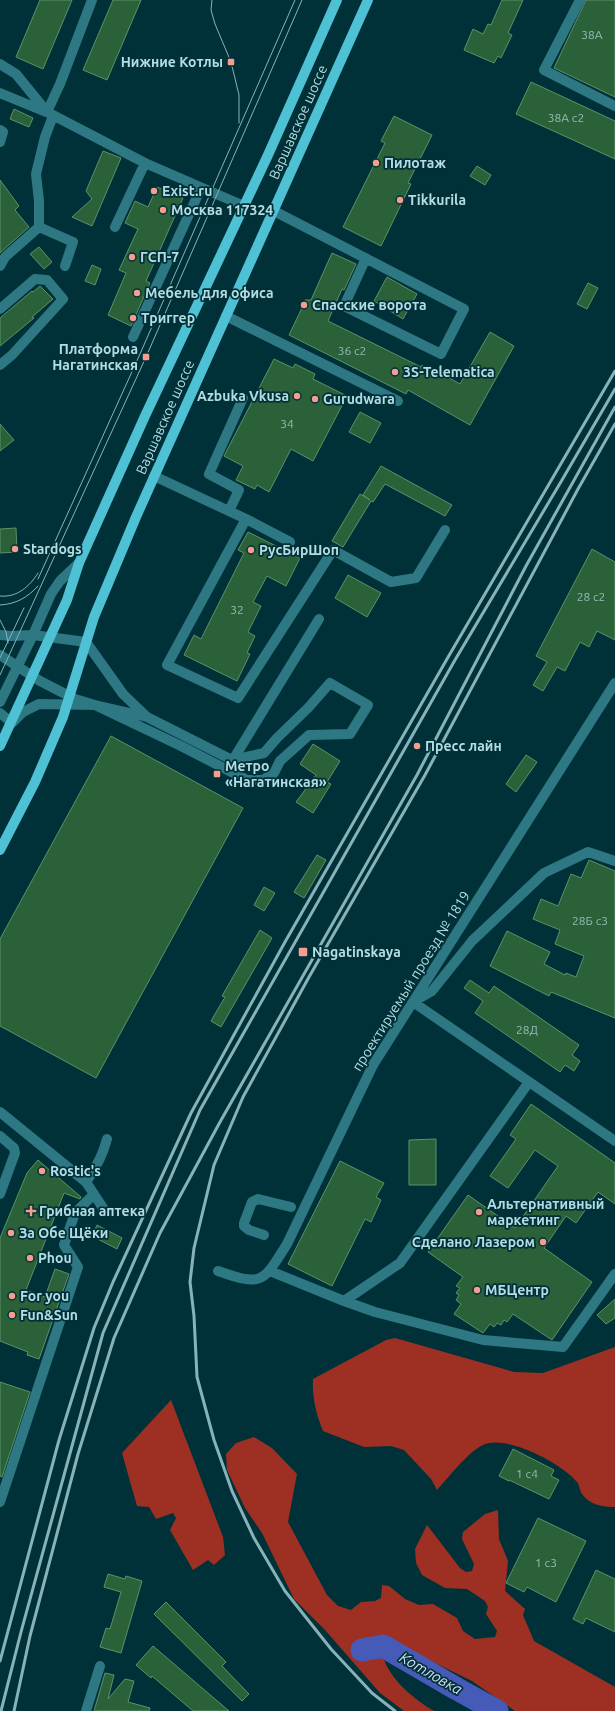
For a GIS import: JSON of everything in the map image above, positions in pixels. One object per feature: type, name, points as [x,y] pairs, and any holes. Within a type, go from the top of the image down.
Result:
[{"type":"main road","name":"Варшавское шоссе","points":[[0,746],[12,723],[67,600],[79,563],[145,416],[268,156],[337,0]]},
{"type":"main road","name":"Варшавское шоссе","points":[[0,850],[35,782],[63,717],[94,617],[154,476],[368,0]]},
{"type":"street","points":[[0,266],[5,257],[39,227],[39,201],[36,174],[50,114],[92,0]]},
{"type":"street","points":[[580,0],[544,70],[615,106]]},
{"type":"street","points":[[0,64],[16,74],[50,114]]},
{"type":"street","points":[[0,93],[50,114],[145,163],[244,206]]},
{"type":"street","points":[[0,130],[3,132],[0,142]]},
{"type":"street","points":[[115,228],[145,163]]},
{"type":"street","points":[[133,337],[201,188]]},
{"type":"street","points":[[274,211],[366,258],[464,309],[441,354],[344,306],[366,258]]},
{"type":"street","points":[[39,227],[72,242],[65,266]]},
{"type":"street","points":[[0,309],[35,279],[47,280],[63,299],[12,355],[0,366]]},
{"type":"street","points":[[226,316],[398,401]]},
{"type":"street","points":[[229,511],[238,490],[209,474],[243,398]]},
{"type":"street","points":[[154,476],[246,519],[290,542]]},
{"type":"street","points":[[246,519],[167,665],[238,698],[333,550],[391,582],[416,578],[446,530]]},
{"type":"street","points":[[0,702],[18,667],[51,594],[60,580],[79,563]]},
{"type":"street","points":[[227,770],[319,619]]},
{"type":"street","points":[[0,634],[11,636],[33,635],[86,642],[123,694],[147,717]]},
{"type":"street","points":[[0,655],[68,700]]},
{"type":"street","points":[[0,714],[12,723],[23,712],[39,704],[68,700],[95,705],[147,717],[232,760],[264,753],[330,683],[368,705],[350,734],[309,735],[280,761],[274,773],[263,780],[247,780],[181,746],[95,705]]},
{"type":"street","name":"проектируемый проезд № 1819","points":[[270,1271],[287,1244],[373,1064],[614,686]]},
{"type":"street","points":[[615,862],[588,852],[544,873],[472,941],[432,991],[413,1002],[615,1141]]},
{"type":"street","points":[[344,1301],[400,1262],[529,1082]]},
{"type":"street","points":[[0,1112],[86,1182],[105,1211]]},
{"type":"street","points":[[0,1136],[14,1148],[15,1153],[0,1194]]},
{"type":"street","points":[[86,1182],[96,1169],[103,1154],[107,1139]]},
{"type":"street","points":[[0,1502],[78,1267],[64,1245],[75,1213],[94,1194]]},
{"type":"street","points":[[264,1235],[249,1230],[244,1226],[252,1202],[258,1200],[291,1207]]},
{"type":"street","points":[[218,1271],[244,1280],[260,1278],[270,1271],[375,1312],[483,1340],[563,1347],[615,1274]]},
{"type":"street","points":[[86,1711],[100,1666]]},
{"type":"shaded area","points":[[395,1338],[514,1372],[543,1373],[615,1347],[615,1507],[601,1506],[589,1501],[580,1491],[577,1482],[558,1466],[532,1452],[505,1443],[493,1443],[477,1448],[452,1472],[437,1490],[431,1479],[404,1450],[391,1446],[364,1447],[323,1431],[315,1405],[313,1379],[386,1340]]},
{"type":"shaded area","points":[[171,1400],[223,1537],[225,1555],[214,1565],[208,1560],[193,1570],[170,1530],[176,1518],[173,1513],[156,1519],[149,1507],[137,1506],[122,1453]]},
{"type":"shaded area","points":[[254,1437],[272,1448],[297,1474],[288,1522],[327,1595],[338,1606],[351,1610],[361,1602],[375,1601],[381,1598],[382,1585],[389,1586],[405,1599],[419,1605],[433,1604],[457,1618],[463,1631],[475,1639],[495,1637],[497,1631],[486,1614],[488,1607],[485,1601],[467,1589],[445,1588],[422,1575],[416,1563],[415,1549],[427,1525],[460,1568],[466,1572],[472,1571],[474,1564],[462,1539],[463,1532],[485,1514],[498,1510],[499,1539],[508,1561],[505,1591],[525,1609],[523,1615],[534,1641],[615,1687],[615,1711],[515,1711],[472,1681],[398,1645],[383,1656],[390,1672],[403,1688],[434,1711],[404,1711],[380,1693],[325,1630],[294,1599],[262,1533],[245,1508],[227,1470],[226,1454],[236,1443]]},
{"type":"building","points":[[40,0],[72,0],[43,69],[16,57]]},
{"type":"building","points":[[113,0],[141,0],[107,80],[83,70]]},
{"type":"building","points":[[502,0],[523,0],[508,33],[512,35],[501,58],[498,56],[494,63],[464,50],[473,29],[483,34],[488,24],[491,25]]},
{"type":"building","points":[[586,0],[615,0],[615,97],[554,68]]},
{"type":"building","points":[[531,82],[615,121],[615,159],[516,114]]},
{"type":"building","points":[[14,109],[33,118],[29,127],[10,119]]},
{"type":"building","points":[[394,116],[432,135],[408,183],[411,184],[381,246],[343,227],[385,143],[381,141]]},
{"type":"building","points":[[103,151],[121,158],[92,226],[72,217],[92,199],[86,191]]},
{"type":"building","points":[[477,166],[491,175],[485,185],[470,176]]},
{"type":"building","points":[[0,180],[19,206],[15,210],[29,227],[0,253]]},
{"type":"building","points":[[157,187],[183,198],[146,281],[150,283],[131,326],[108,315],[126,273],[119,270],[138,229],[125,223],[135,201],[148,207]]},
{"type":"building","points":[[39,247],[52,262],[44,269],[30,254]]},
{"type":"building","points":[[332,253],[356,264],[344,290],[342,289],[328,321],[421,367],[422,365],[444,378],[446,376],[460,384],[490,332],[514,346],[470,425],[408,390],[406,394],[289,335],[302,308],[300,307],[305,300],[311,300]]},
{"type":"building","points":[[92,265],[101,269],[95,285],[85,281]]},
{"type":"building","points":[[387,277],[417,294],[403,319],[374,301]]},
{"type":"building","points":[[588,283],[598,288],[587,309],[577,304]]},
{"type":"building","points":[[40,286],[53,299],[32,317],[34,318],[0,346],[0,318]]},
{"type":"building","points":[[274,359],[293,368],[295,364],[315,374],[313,379],[347,396],[313,461],[291,449],[269,492],[257,485],[255,489],[236,480],[243,466],[224,456]]},
{"type":"building","points":[[360,412],[381,423],[370,443],[349,432]]},
{"type":"building","points":[[0,424],[14,440],[0,451]]},
{"type":"building","points":[[381,466],[452,505],[445,516],[385,484],[373,502],[371,501],[343,547],[332,541],[360,494],[370,500],[363,495]]},
{"type":"building","points":[[16,528],[17,552],[0,553],[0,529]]},
{"type":"building","points":[[248,532],[300,558],[286,586],[267,576],[253,602],[261,606],[248,632],[255,636],[247,653],[250,654],[237,681],[184,655],[194,635],[201,639],[244,553],[238,550]]},
{"type":"building","points":[[592,549],[615,562],[615,640],[597,631],[589,647],[580,642],[565,671],[557,667],[543,691],[533,685],[547,662],[536,656]]},
{"type":"building","points":[[348,575],[381,593],[367,617],[335,598]]},
{"type":"building","points":[[111,736],[243,808],[96,1078],[0,1026],[0,939]]},
{"type":"building","points":[[313,744],[340,761],[327,782],[331,784],[313,813],[296,802],[316,775],[300,764]]},
{"type":"building","points":[[526,755],[537,762],[516,792],[506,784]]},
{"type":"building","points":[[317,855],[326,860],[304,898],[294,892]]},
{"type":"building","points":[[589,860],[615,871],[615,1018],[551,992],[549,996],[490,966],[507,931],[550,952],[544,964],[565,975],[566,973],[576,977],[584,956],[555,944],[560,930],[533,919],[541,899],[558,906],[571,874],[581,878]]},
{"type":"building","points":[[264,887],[275,893],[264,911],[254,905]]},
{"type":"building","points":[[260,930],[272,938],[221,1027],[211,1021],[225,997],[222,996]]},
{"type":"building","points":[[470,980],[489,993],[494,986],[579,1045],[572,1055],[580,1061],[574,1071],[565,1065],[560,1072],[475,1013],[483,1001],[464,988]]},
{"type":"building","points":[[531,1104],[615,1163],[615,1204],[598,1192],[576,1223],[566,1216],[544,1248],[592,1282],[552,1340],[513,1314],[507,1322],[504,1320],[501,1325],[497,1323],[494,1327],[490,1324],[483,1333],[454,1314],[461,1304],[456,1300],[459,1295],[456,1293],[460,1288],[456,1286],[463,1277],[428,1252],[468,1195],[515,1228],[558,1166],[535,1150],[508,1188],[490,1176],[516,1139],[510,1135]]},
{"type":"building","points":[[436,1139],[436,1185],[409,1185],[409,1140]]},
{"type":"building","name":"For you","points":[[38,1160],[81,1197],[80,1199],[64,1193],[26,1290],[45,1297],[55,1269],[69,1274],[39,1359],[27,1355],[28,1352],[0,1341],[0,1238],[27,1173]]},
{"type":"building","points":[[340,1161],[384,1183],[376,1197],[381,1200],[371,1222],[365,1219],[332,1286],[288,1264]]},
{"type":"building","points":[[97,1225],[122,1238],[117,1249],[92,1236]]},
{"type":"building","points":[[615,1299],[615,1318],[606,1324],[597,1315]]},
{"type":"building","points":[[0,1382],[30,1392],[2,1477],[0,1476]]},
{"type":"building","points":[[513,1449],[554,1470],[551,1476],[559,1480],[549,1499],[499,1476]]},
{"type":"building","points":[[538,1518],[586,1541],[556,1602],[527,1587],[524,1592],[506,1583]]},
{"type":"building","points":[[596,1570],[615,1579],[615,1632],[586,1618],[583,1624],[573,1619]]},
{"type":"building","points":[[108,1574],[125,1579],[126,1576],[142,1581],[121,1653],[100,1647],[106,1628],[110,1629],[121,1592],[104,1587]]},
{"type":"building","points":[[166,1602],[226,1662],[222,1666],[249,1694],[242,1701],[154,1614]]},
{"type":"building","points":[[153,1646],[229,1711],[193,1711],[152,1676],[151,1678],[136,1665]]},
{"type":"building","points":[[105,1673],[114,1675],[108,1699],[125,1679],[134,1681],[128,1702],[150,1708],[149,1711],[94,1711]]},
{"type":"waterway","name":"Котловка","points":[[362,1650],[383,1646],[497,1711]]},
{"type":"tram line","points":[[212,0],[211,10],[215,24],[231,62],[239,95],[239,123]]},
{"type":"tram line","points":[[38,579],[140,354],[295,0]]},
{"type":"tram line","points":[[0,675],[146,357],[302,0]]},
{"type":"tram line","points":[[0,596],[12,595],[27,587],[38,573]]},
{"type":"tram line","points":[[0,605],[21,600],[38,586]]},
{"type":"tram line","points":[[0,658],[24,608]]},
{"type":"tram line","points":[[0,620],[6,632],[8,643]]},
{"type":"railway","points":[[0,1661],[59,1440],[94,1328],[113,1282],[191,1113],[285,942],[447,659],[615,371]]},
{"type":"railway","points":[[1,1711],[21,1632],[103,1333],[200,1110],[455,660],[615,389]]},
{"type":"railway","points":[[14,1711],[30,1636],[78,1454],[114,1338],[160,1233],[220,1122],[417,775],[526,566],[615,407]]},
{"type":"railway","points":[[395,1711],[372,1693],[331,1649],[285,1591],[254,1538],[232,1491],[214,1440],[197,1377],[194,1316],[190,1282],[194,1248],[214,1165],[243,1097],[309,977],[425,775],[578,489],[615,424]]},
{"type":"place","name":"Нижние Котлы","points":[[231,62]]},
{"type":"place","name":"Пилотаж","points":[[376,163]]},
{"type":"place","name":"Exist.ru","points":[[154,191]]},
{"type":"place","name":"Tikkurila","points":[[400,200]]},
{"type":"place","name":"Москва 117324","points":[[163,210]]},
{"type":"place","name":"ГСП-7","points":[[132,257]]},
{"type":"place","name":"Мебель для офиса","points":[[137,293]]},
{"type":"place","name":"Спасские ворота","points":[[304,305]]},
{"type":"place","name":"Триггер","points":[[133,318]]},
{"type":"place","name":"Платформа Нагатинская","points":[[146,357]]},
{"type":"place","name":"3S-Telematica","points":[[395,372]]},
{"type":"place","name":"Azbuka Vkusa","points":[[297,396]]},
{"type":"place","name":"Gurudwara","points":[[315,399]]},
{"type":"place","name":"Stardogs","points":[[15,549]]},
{"type":"place","name":"РусБирШоп","points":[[251,550]]},
{"type":"place","name":"Пресс лайн","points":[[417,746]]},
{"type":"place","name":"Метро «Нагатинская»","points":[[217,774]]},
{"type":"place","name":"Nagatinskaya","points":[[303,952]]},
{"type":"place","name":"Rostic's","points":[[42,1171]]},
{"type":"place","name":"Грибная аптека","points":[[31,1211]]},
{"type":"place","name":"Альтернативный маркетинг","points":[[479,1212]]},
{"type":"place","name":"За Обе Щёки","points":[[11,1233]]},
{"type":"place","name":"Сделано Лазером","points":[[543,1242]]},
{"type":"place","name":"Phou","points":[[30,1258]]},
{"type":"place","name":"МБЦентр","points":[[477,1290]]},
{"type":"place","name":"For you","points":[[12,1296]]},
{"type":"place","name":"Fun&Sun","points":[[12,1315]]}]
